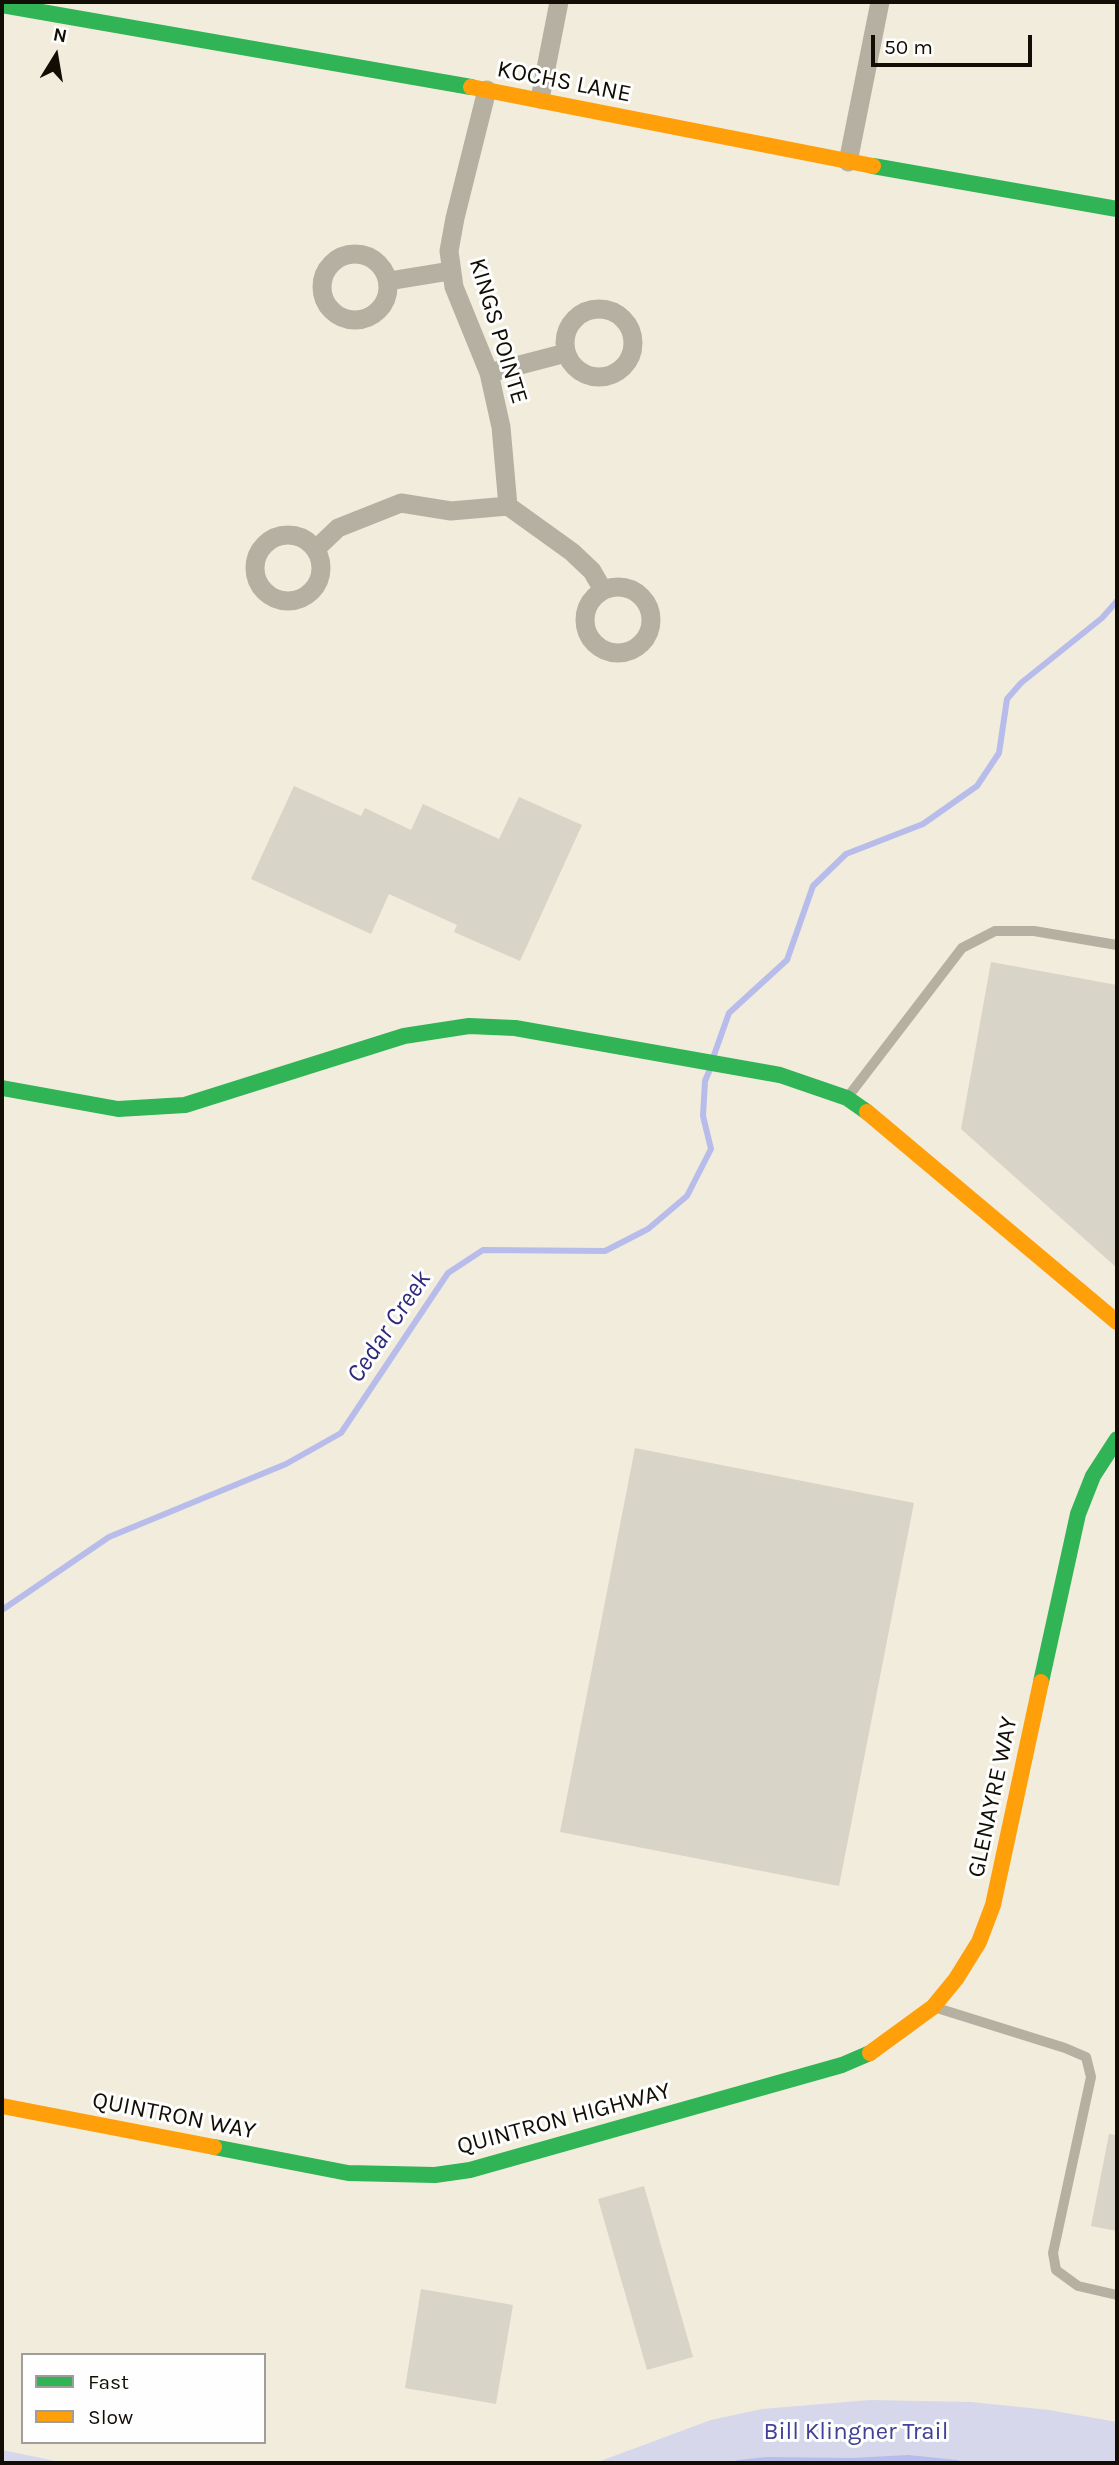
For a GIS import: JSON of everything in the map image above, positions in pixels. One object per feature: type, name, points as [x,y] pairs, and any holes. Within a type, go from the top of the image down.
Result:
[{"type":"street","points":[[540,99],[559,2]]},
{"type":"street","points":[[848,162],[880,2]]},
{"type":"street","name":"KOCHS LANE","points":[[2,5],[540,99],[848,162],[1117,209]]},
{"type":"street","name":"KINGS POINTE","points":[[487,90],[454,218],[449,251],[450,271],[489,373],[500,427],[508,506]]},
{"type":"street","points":[[389,281],[450,271]]},
{"type":"street","points":[[489,373],[566,353]]},
{"type":"street","points":[[316,549],[338,528],[401,503],[451,511],[508,506],[572,552],[592,571],[603,590]]},
{"type":"street","points":[[2,1088],[118,1109],[184,1105],[404,1035],[469,1026],[515,1028],[780,1075],[847,1098],[882,1122],[1117,1322]]},
{"type":"street","name":"GLENAYRE WAY","points":[[799,2078],[842,2066],[876,2050],[933,2007],[956,1979],[979,1942],[993,1905],[1078,1514],[1093,1476],[1117,1439]]},
{"type":"street","name":"QUINTRON HIGHWAY","points":[[338,2171],[393,2176],[470,2170],[799,2078]]},
{"type":"street","name":"QUINTRON WAY","points":[[2,2106],[338,2171]]},
{"type":"lane","points":[[847,1098],[962,948],[995,931],[1034,930],[1117,945]]},
{"type":"lane","points":[[933,2007],[1086,2057],[1091,2077],[1053,2253],[1056,2270],[1078,2286],[1117,2295]]},
{"type":"green space","name":"Bill Klingner Trail","points":[[870,2400],[971,2402],[1049,2410],[1117,2422],[1117,2463],[595,2463],[711,2420],[762,2409]]},
{"type":"green space","points":[[2,2450],[65,2463],[2,2463]]},
{"type":"building","points":[[294,786],[361,816],[365,808],[411,830],[423,804],[499,839],[519,797],[582,825],[520,961],[454,932],[457,925],[389,894],[371,934],[251,879]]},
{"type":"building","points":[[991,962],[1117,985],[1117,1268],[961,1129]]},
{"type":"building","points":[[635,1448],[914,1503],[839,1886],[560,1832]]},
{"type":"building","points":[[1109,2134],[1117,2135],[1117,2231],[1091,2226]]},
{"type":"building","points":[[644,2186],[693,2357],[647,2370],[598,2199]]},
{"type":"building","points":[[421,2289],[513,2305],[496,2404],[405,2388]]},
{"type":"waterway","name":"Cedar Creek","points":[[714,1055],[729,1013],[787,960],[813,886],[846,854],[923,824],[977,786],[999,753],[1007,699],[1021,683],[1102,618],[1117,601]]},
{"type":"waterway","name":"Cedar Creek","points":[[2,1610],[109,1537],[286,1464],[341,1433],[448,1273],[483,1250],[605,1251],[648,1229],[687,1196],[711,1149],[703,1116],[705,1081],[710,1069]]},
{"type":"waterway","points":[[738,2463],[767,2460],[853,2461],[908,2458],[957,2463]]},
{"type":"traffic: fast","points":[[2,5],[471,87]]},
{"type":"traffic: fast","points":[[873,166],[1117,209]]},
{"type":"traffic: fast","points":[[2,1088],[118,1109],[185,1105],[404,1036],[469,1026],[515,1028],[780,1075],[847,1098],[867,1112]]},
{"type":"traffic: fast","points":[[1041,1682],[1078,1514],[1093,1476],[1117,1439]]},
{"type":"traffic: fast","points":[[214,2147],[348,2173],[435,2175],[470,2170],[842,2065],[870,2053]]},
{"type":"traffic: slow","points":[[471,87],[873,166]]},
{"type":"traffic: slow","points":[[867,1112],[1117,1322]]},
{"type":"traffic: slow","points":[[870,2053],[933,2007],[956,1979],[979,1942],[993,1905],[1041,1682]]},
{"type":"traffic: slow","points":[[2,2106],[214,2147]]}]
